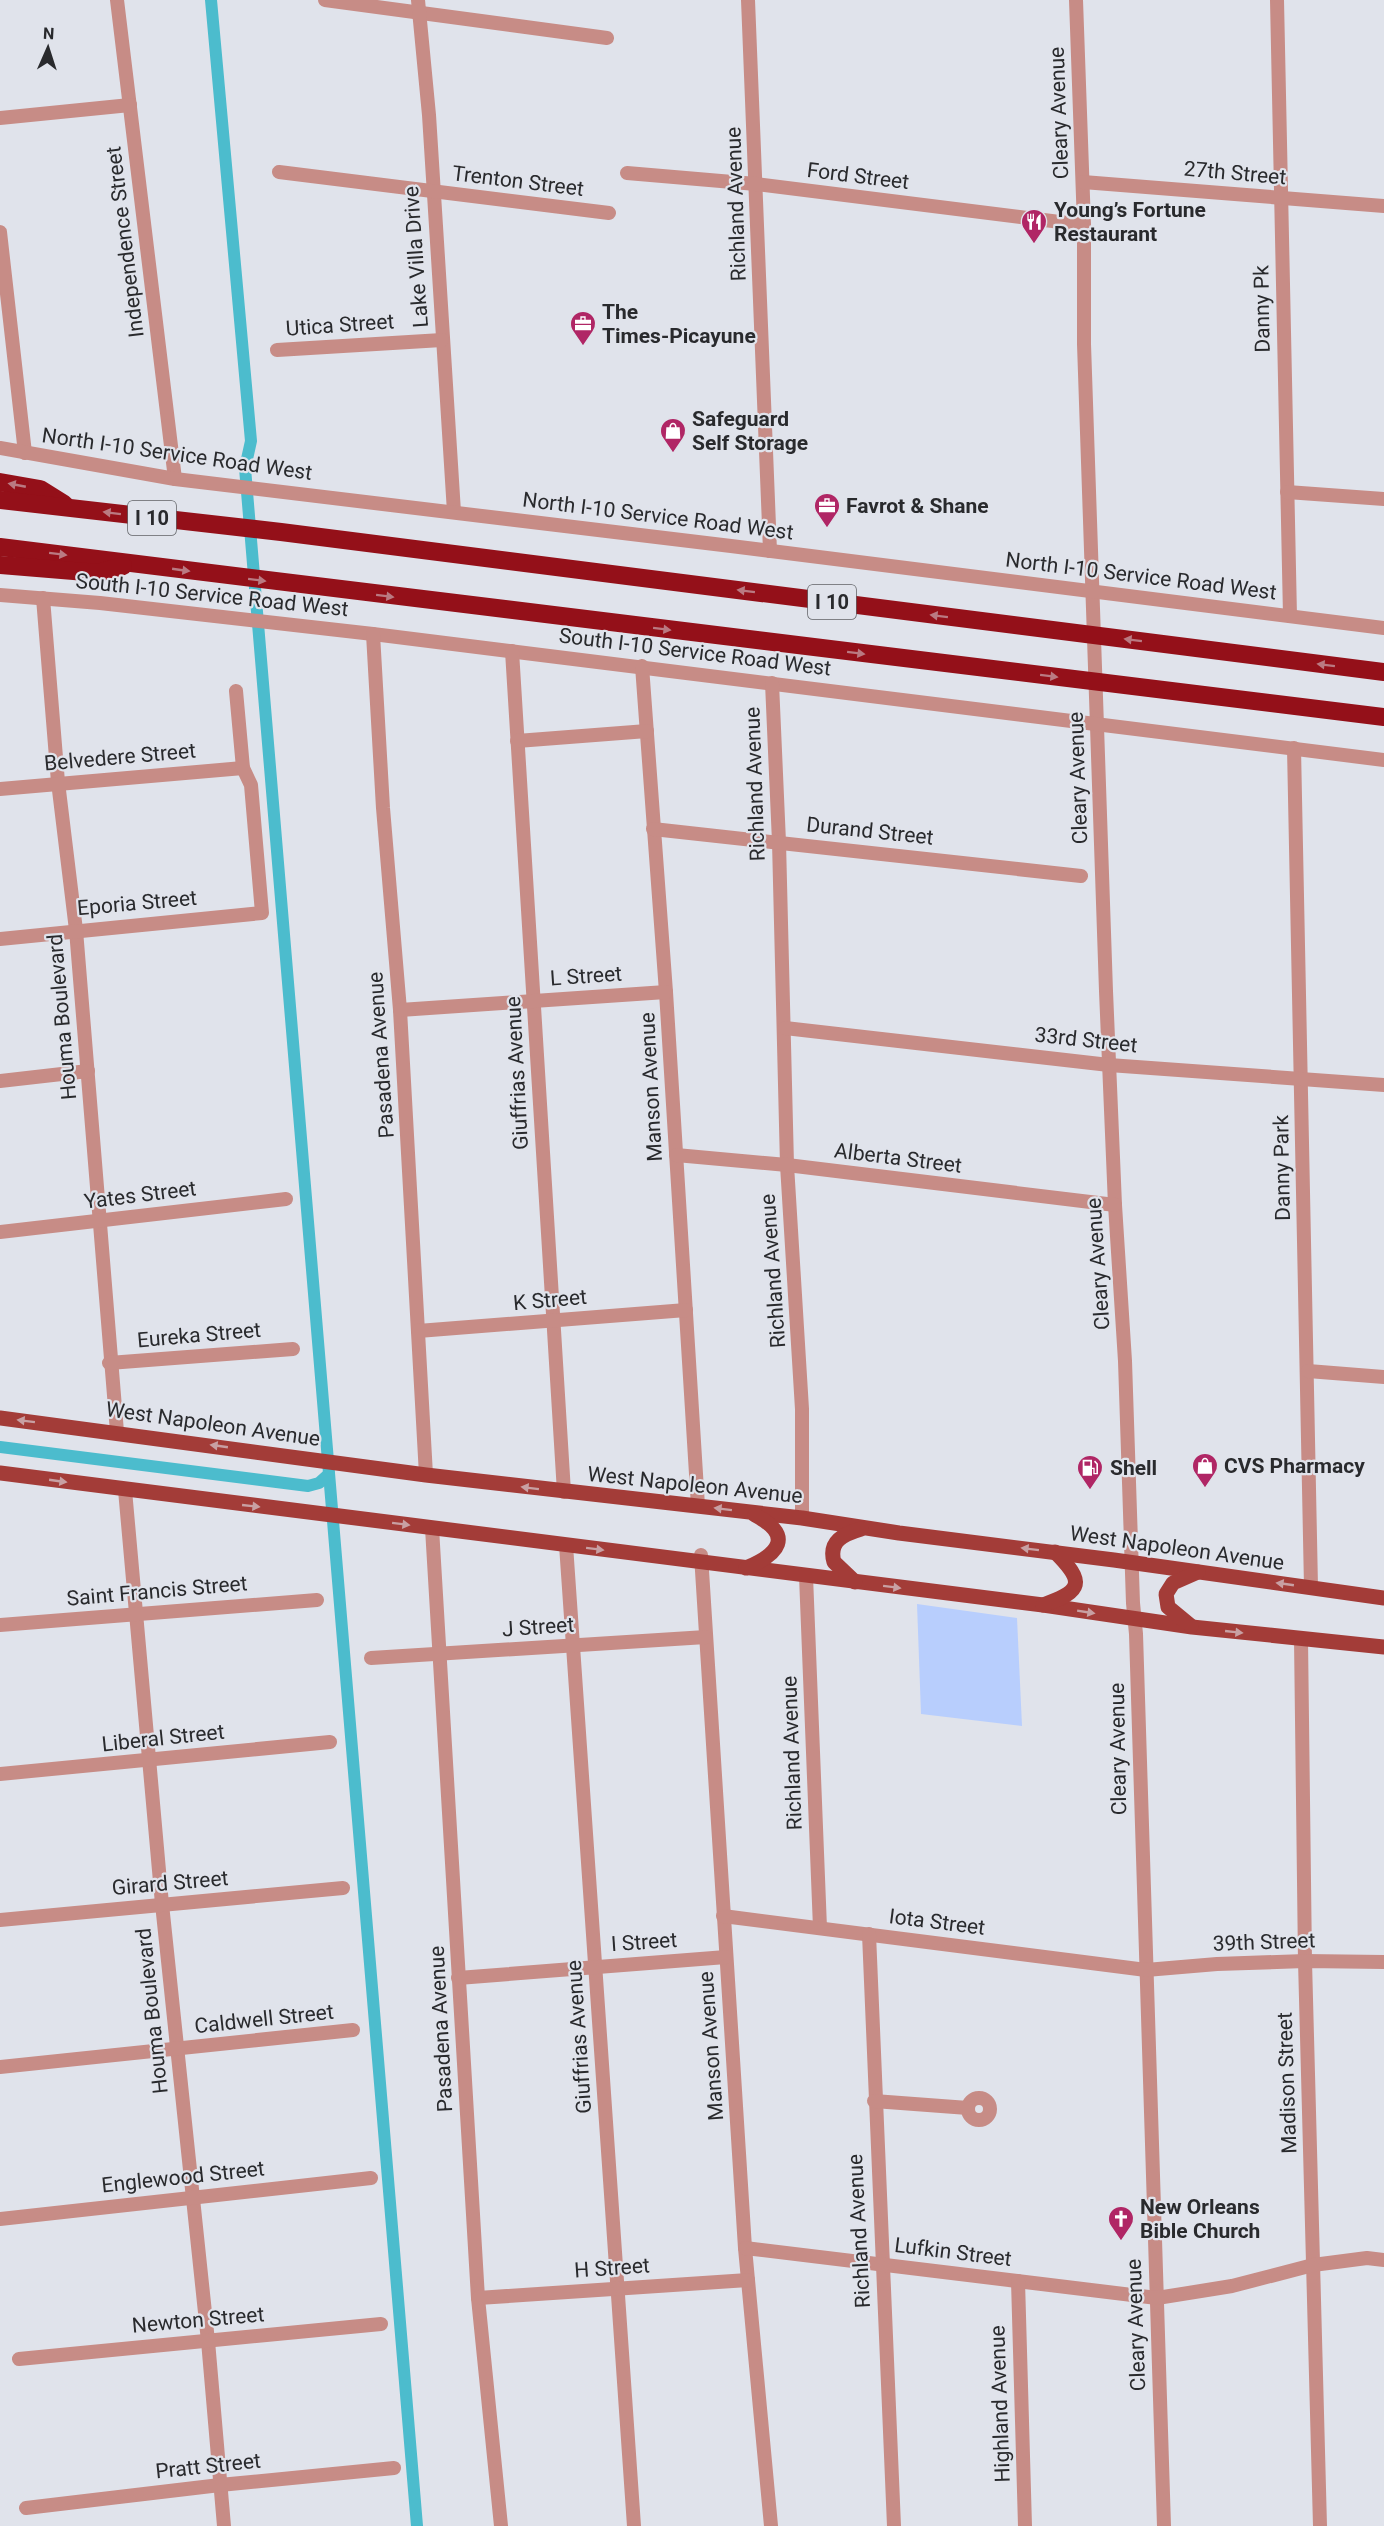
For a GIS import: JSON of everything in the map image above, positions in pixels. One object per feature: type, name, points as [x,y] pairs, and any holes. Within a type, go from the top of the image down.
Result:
[{"type":"highway","points":[[0,482],[40,489],[71,508]]},
{"type":"highway","name":"I 10","points":[[0,500],[281,532],[1384,672]]},
{"type":"highway","name":"I 10","points":[[0,547],[285,584],[1384,717]]},
{"type":"highway","points":[[0,565],[98,573],[134,564]]},
{"type":"main road","name":"West Napoleon Avenue","points":[[0,1418],[426,1475],[802,1518],[1384,1598]]},
{"type":"main road","points":[[0,1473],[566,1545],[701,1559],[747,1568],[1043,1605],[1192,1628],[1384,1647]]},
{"type":"main road","points":[[747,1568],[771,1555],[777,1548],[778,1541],[776,1533],[767,1522],[750,1512]]},
{"type":"main road","points":[[855,1582],[834,1562],[833,1546],[846,1534],[864,1528]]},
{"type":"main road","points":[[1043,1605],[1068,1595],[1076,1582],[1075,1574],[1055,1552]]},
{"type":"main road","points":[[1192,1628],[1168,1607],[1166,1594],[1173,1583],[1198,1572]]},
{"type":"street","name":"Independence Street","points":[[117,0],[175,479]]},
{"type":"street","points":[[325,0],[419,7],[607,38]]},
{"type":"street","name":"Richland Avenue","points":[[748,0],[770,551]]},
{"type":"street","name":"Cleary Avenue","points":[[1076,0],[1083,182],[1084,344],[1106,991],[1115,1205],[1125,1361],[1164,2526]]},
{"type":"street","name":"Danny Pk","points":[[1277,0],[1290,616]]},
{"type":"street","name":"Lake Villa Drive","points":[[419,7],[429,115],[454,512]]},
{"type":"street","points":[[0,118],[130,105]]},
{"type":"street","name":"Trenton Street","points":[[279,172],[609,213]]},
{"type":"street","name":"Ford Street","points":[[627,173],[756,184],[1084,225]]},
{"type":"street","name":"27th Street","points":[[1083,182],[1384,206]]},
{"type":"street","points":[[0,232],[25,453]]},
{"type":"street","name":"Utica Street","points":[[277,350],[442,340]]},
{"type":"street","name":"North I-10 Service Road West","points":[[0,448],[175,479],[1384,628]]},
{"type":"street","points":[[1287,492],[1384,500]]},
{"type":"street","name":"South I-10 Service Road West","points":[[0,594],[373,633],[1384,760]]},
{"type":"street","name":"Houma Boulevard","points":[[43,598],[58,782],[76,930],[117,1432]]},
{"type":"street","name":"Pasadena Avenue","points":[[373,633],[383,808],[400,1010],[426,1475]]},
{"type":"street","name":"Giuffrias Avenue","points":[[512,651],[564,1492]]},
{"type":"street","name":"Manson Avenue","points":[[642,666],[666,992],[698,1506]]},
{"type":"street","name":"Richland Avenue","points":[[772,683],[785,1028],[787,1165],[802,1409],[802,1518]]},
{"type":"street","points":[[236,692],[243,768]]},
{"type":"street","points":[[517,741],[647,731]]},
{"type":"street","name":"Danny Park","points":[[1294,748],[1311,1587]]},
{"type":"street","name":"Belvedere Street","points":[[0,789],[58,782],[243,768]]},
{"type":"street","name":"Eporia Street","points":[[0,939],[262,913],[251,785],[243,768]]},
{"type":"street","name":"Durand Street","points":[[653,829],[1081,876]]},
{"type":"street","name":"L Street","points":[[400,1010],[666,992]]},
{"type":"street","name":"33rd Street","points":[[785,1028],[1109,1065],[1384,1085]]},
{"type":"street","points":[[0,1082],[88,1071]]},
{"type":"street","name":"Alberta Street","points":[[676,1155],[787,1165],[1115,1205]]},
{"type":"street","name":"Yates Street","points":[[0,1232],[286,1199]]},
{"type":"street","name":"K Street","points":[[418,1331],[686,1310]]},
{"type":"street","name":"Eureka Street","points":[[110,1363],[293,1348]]},
{"type":"street","points":[[1308,1371],[1384,1377]]},
{"type":"street","name":"Houma Boulevard","points":[[125,1490],[162,1904],[208,2341],[224,2526]]},
{"type":"street","name":"Pasadena Avenue","points":[[432,1528],[478,2298],[501,2526]]},
{"type":"street","name":"Giuffrias Avenue","points":[[566,1545],[634,2526]]},
{"type":"street","name":"Manson Avenue","points":[[701,1559],[745,2248],[771,2526]]},
{"type":"street","name":"Richland Avenue","points":[[806,1576],[820,1928]]},
{"type":"street","name":"Saint Francis Street","points":[[0,1625],[317,1600]]},
{"type":"street","name":"J Street","points":[[371,1658],[706,1637]]},
{"type":"street","name":"Madison Street","points":[[1301,1639],[1305,1961],[1320,2526]]},
{"type":"street","name":"Liberal Street","points":[[0,1774],[330,1742]]},
{"type":"street","name":"Girard Street","points":[[0,1920],[344,1888]]},
{"type":"street","name":"Iota Street","points":[[723,1916],[1146,1970]]},
{"type":"street","name":"Richland Avenue","points":[[869,1934],[874,2101],[894,2526]]},
{"type":"street","name":"I Street","points":[[458,1978],[726,1957]]},
{"type":"street","name":"39th Street","points":[[1146,1970],[1217,1964],[1305,1961],[1384,1962]]},
{"type":"street","name":"Caldwell Street","points":[[0,2067],[353,2031]]},
{"type":"street","points":[[874,2101],[968,2108]]},
{"type":"street","name":"Englewood Street","points":[[0,2219],[371,2178]]},
{"type":"street","name":"Lufkin Street","points":[[745,2248],[1157,2298],[1232,2286],[1313,2265],[1367,2258],[1384,2260]]},
{"type":"street","name":"H Street","points":[[478,2298],[748,2280]]},
{"type":"street","name":"Highland Avenue","points":[[1018,2281],[1025,2526]]},
{"type":"street","name":"Newton Street","points":[[19,2359],[381,2324]]},
{"type":"street","name":"Pratt Street","points":[[26,2508],[219,2485],[394,2468]]},
{"type":"shaded area","points":[[917,1604],[1017,1618],[1022,1726],[921,1714]]},
{"type":"waterway","points":[[211,0],[251,441],[245,468],[417,2526]]},
{"type":"waterway","points":[[0,1447],[308,1486],[319,1483],[329,1474]]},
{"type":"place","name":"Young’s Fortune Restaurant","points":[[1034,245]]},
{"type":"place","name":"The Times-Picayune","points":[[583,347]]},
{"type":"place","name":"Safeguard Self Storage","points":[[673,454]]},
{"type":"place","name":"Favrot & Shane","points":[[827,529]]},
{"type":"place","name":"CVS Pharmacy","points":[[1205,1489]]},
{"type":"place","name":"Shell","points":[[1090,1491]]},
{"type":"place","name":"New Orleans Bible Church","points":[[1121,2242]]}]
